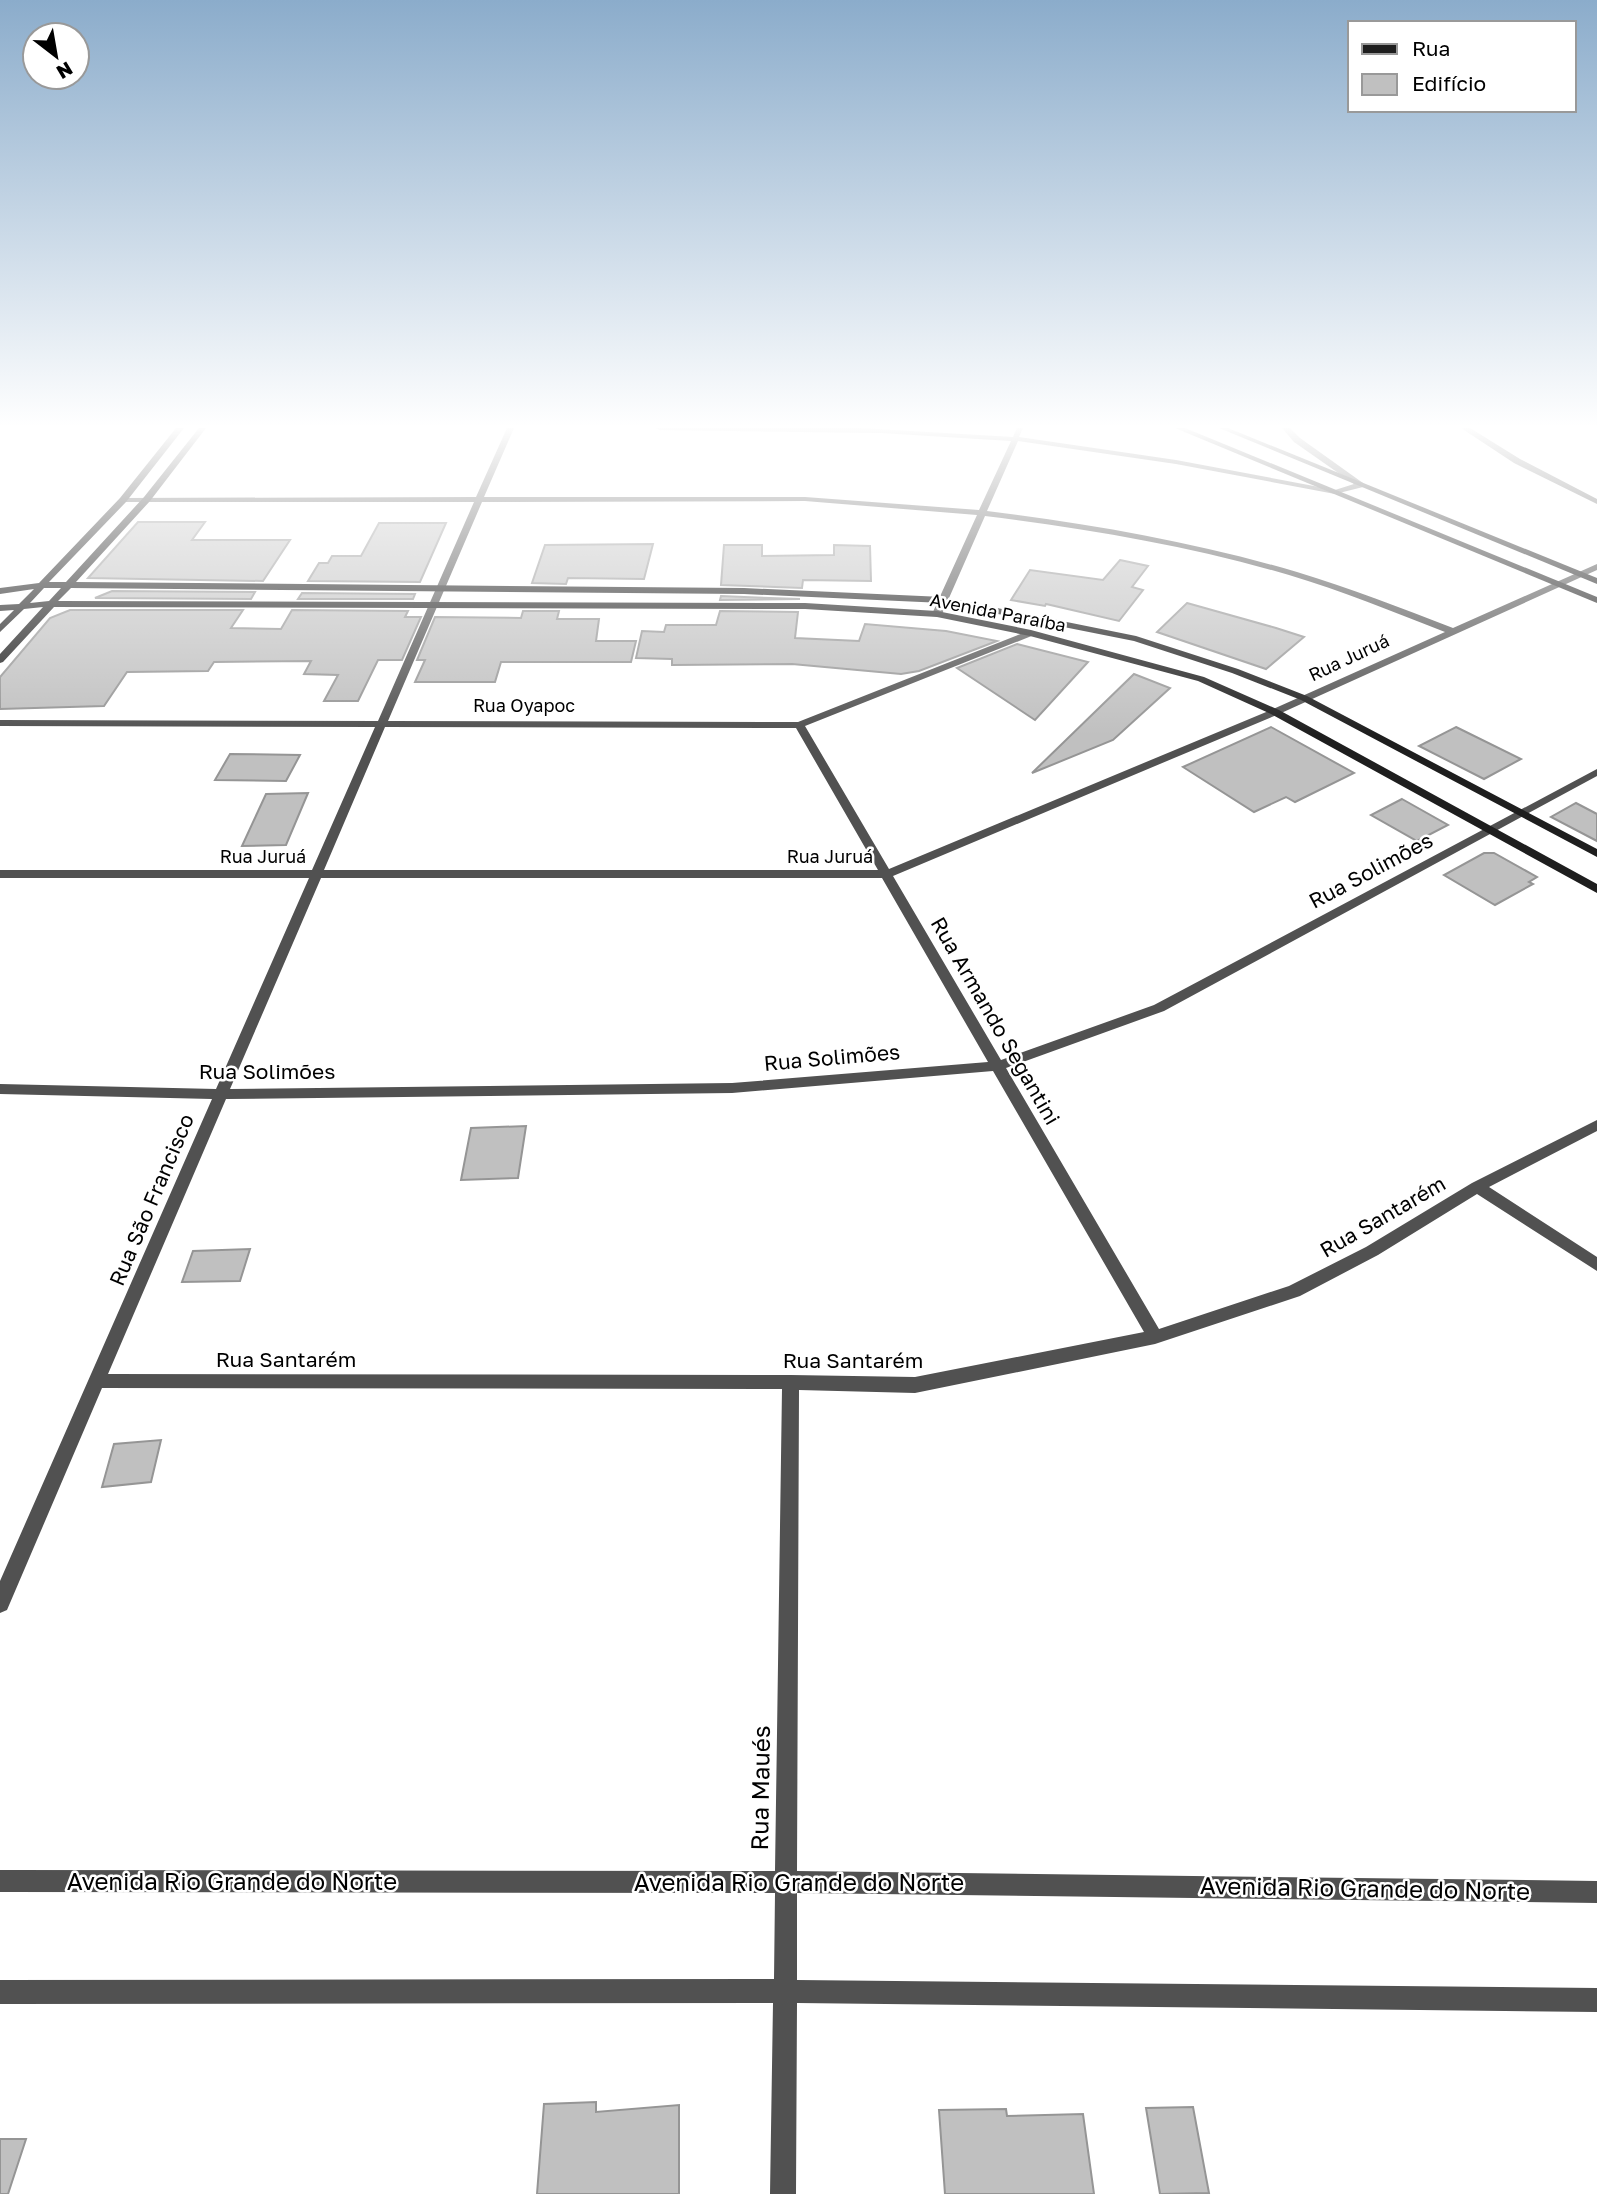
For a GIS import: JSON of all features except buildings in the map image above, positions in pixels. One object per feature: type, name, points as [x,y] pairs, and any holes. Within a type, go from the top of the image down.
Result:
[{"type":"main road","points":[[0,629],[93,530]]},
{"type":"main road","points":[[0,660],[118,530]]},
{"type":"main road","points":[[1428,530],[1597,600]]},
{"type":"main road","points":[[1472,530],[1597,581]]},
{"type":"main road","name":"Avenida Paraíba","points":[[0,591],[41,585],[713,591],[839,593],[943,600],[1136,639],[1235,671],[1304,698],[1597,854]]},
{"type":"main road","points":[[711,606],[713,591]]},
{"type":"main road","name":"Avenida Paraíba","points":[[0,608],[50,604],[805,606],[937,614],[1031,633],[1201,679],[1275,712],[1597,889]]},
{"type":"street","name":"Rua São Francisco","points":[[0,1603],[466,530]]},
{"type":"street","points":[[937,614],[974,530]]},
{"type":"street","points":[[1114,530],[1224,554],[1317,579],[1387,603],[1451,631]]},
{"type":"street","name":"Rua Juruá","points":[[0,874],[886,874],[1275,712],[1597,567]]},
{"type":"street","name":"Rua Oyapoc","points":[[0,723],[799,725],[1031,633]]},
{"type":"street","name":"Rua Armando Segantini","points":[[799,725],[1155,1337]]},
{"type":"street","name":"Rua Solimões","points":[[0,1089],[221,1094],[732,1088],[998,1066],[1160,1008],[1597,772]]},
{"type":"street","name":"Rua Santarém","points":[[97,1381],[791,1382],[915,1385],[1155,1337],[1294,1291],[1372,1251],[1477,1187],[1597,1125]]},
{"type":"street","points":[[1477,1187],[1597,1265]]},
{"type":"street","name":"Rua Maués","points":[[783,2194],[791,1382]]},
{"type":"street","name":"Avenida Rio Grande do Norte","points":[[0,1881],[786,1882],[1597,1892]]},
{"type":"street","points":[[0,1992],[785,1991],[1597,2000]]}]
